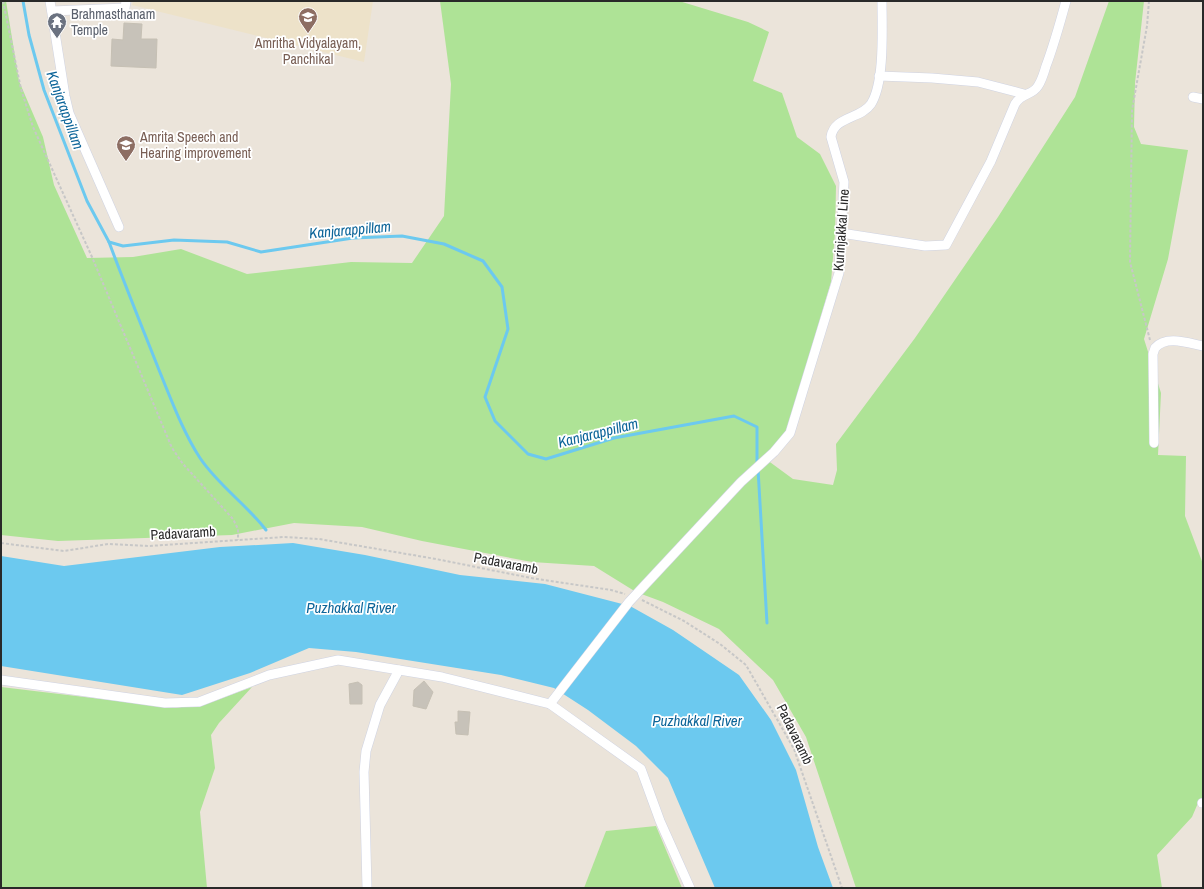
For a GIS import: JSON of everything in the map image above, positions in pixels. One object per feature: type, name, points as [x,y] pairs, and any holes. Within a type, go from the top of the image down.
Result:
[{"type":"street","points":[[50,1],[69,113],[119,227]]},
{"type":"street","points":[[52,11],[125,8],[126,1]]},
{"type":"street","name":"Kurinjakkal Line","points":[[550,704],[632,599],[790,433],[839,273],[844,182],[831,137],[832,130],[836,125],[866,110],[871,105],[879,76],[882,1]]},
{"type":"street","points":[[879,76],[932,78],[978,82],[1024,94],[1032,93],[1039,84],[1052,50],[1066,1]]},
{"type":"street","points":[[841,233],[925,246],[946,245],[991,161],[1015,104],[1024,94]]},
{"type":"street","points":[[1193,97],[1203,99]]},
{"type":"street","points":[[1154,443],[1153,354],[1155,348],[1164,341],[1203,346]]},
{"type":"street","points":[[1,680],[165,703],[199,702],[270,675],[338,660],[442,677],[550,704],[641,769],[660,821],[690,888]]},
{"type":"street","points":[[367,888],[364,772],[366,751],[380,705],[399,670]]},
{"type":"path","points":[[3,1],[21,89],[33,127],[92,256],[172,448],[183,464],[234,519],[238,529],[238,540]]},
{"type":"path","points":[[1149,1],[1145,44],[1132,110],[1130,262],[1153,354]]},
{"type":"path","name":"Padavaramb","points":[[1,543],[64,551],[108,544],[149,546],[284,537],[319,539],[436,559],[531,578],[611,590],[632,599],[652,603],[720,644],[746,665],[794,749],[842,888]]},
{"type":"shaded area","name":"Amritha Vidyalayam, Panchikal","points":[[133,1],[373,1],[364,62],[132,5]]},
{"type":"green space","points":[[1,1],[6,1],[19,81],[43,137],[54,185],[87,258],[133,257],[181,249],[247,274],[351,262],[412,263],[444,216],[451,84],[440,1],[679,1],[748,22],[769,32],[753,81],[782,93],[797,137],[820,154],[836,186],[835,233],[831,282],[786,434],[763,457],[793,479],[833,485],[837,470],[836,444],[915,338],[998,217],[1075,97],[1109,1],[1144,1],[1135,83],[1134,127],[1141,144],[1188,150],[1168,259],[1144,339],[1161,393],[1158,455],[1186,456],[1185,516],[1203,564],[1203,799],[1198,803],[1192,817],[1157,855],[1162,888],[856,888],[806,737],[773,680],[719,629],[663,602],[636,592],[594,566],[532,562],[422,541],[362,527],[294,523],[232,535],[58,541],[1,535]]},
{"type":"green space","points":[[1,687],[176,708],[212,702],[252,687],[219,723],[211,735],[215,768],[200,812],[207,888],[1,888]]},
{"type":"green space","points":[[656,826],[682,888],[584,888],[606,831]]},
{"type":"water","name":"Puzhakkal River","points":[[293,543],[365,555],[460,575],[545,584],[630,606],[673,630],[739,675],[771,720],[796,770],[818,847],[833,888],[715,888],[668,778],[636,746],[588,710],[554,688],[501,675],[356,652],[309,648],[250,673],[182,695],[1,666],[1,556],[64,566],[220,547]]},
{"type":"building","points":[[124,23],[142,24],[141,39],[157,39],[156,68],[111,66],[112,39],[123,40]]},
{"type":"building","points":[[424,681],[433,692],[426,709],[413,706],[414,690]]},
{"type":"building","points":[[358,682],[362,685],[362,704],[350,704],[349,684]]},
{"type":"building","points":[[458,711],[470,712],[468,735],[456,734],[455,722],[458,722]]},
{"type":"waterway","name":"Kanjarappillam","points":[[23,1],[29,35],[44,90],[87,201],[109,242],[123,246],[174,240],[227,242],[261,252],[353,238],[402,236],[444,244],[483,261],[502,287],[508,329],[485,397],[495,421],[528,454],[546,459],[614,438],[734,416],[757,427],[757,464]]},
{"type":"waterway","points":[[109,242],[173,404],[194,448],[207,468],[266,530]]},
{"type":"waterway","name":"Kanjarappillam","points":[[758,469],[767,623]]},
{"type":"place","name":"Amritha Vidyalayam, Panchikal","points":[[308,34]]},
{"type":"place","name":"Brahmasthanam Temple","points":[[57,39]]},
{"type":"place","name":"Amrita Speech and Hearing improvement","points":[[126,162]]}]
